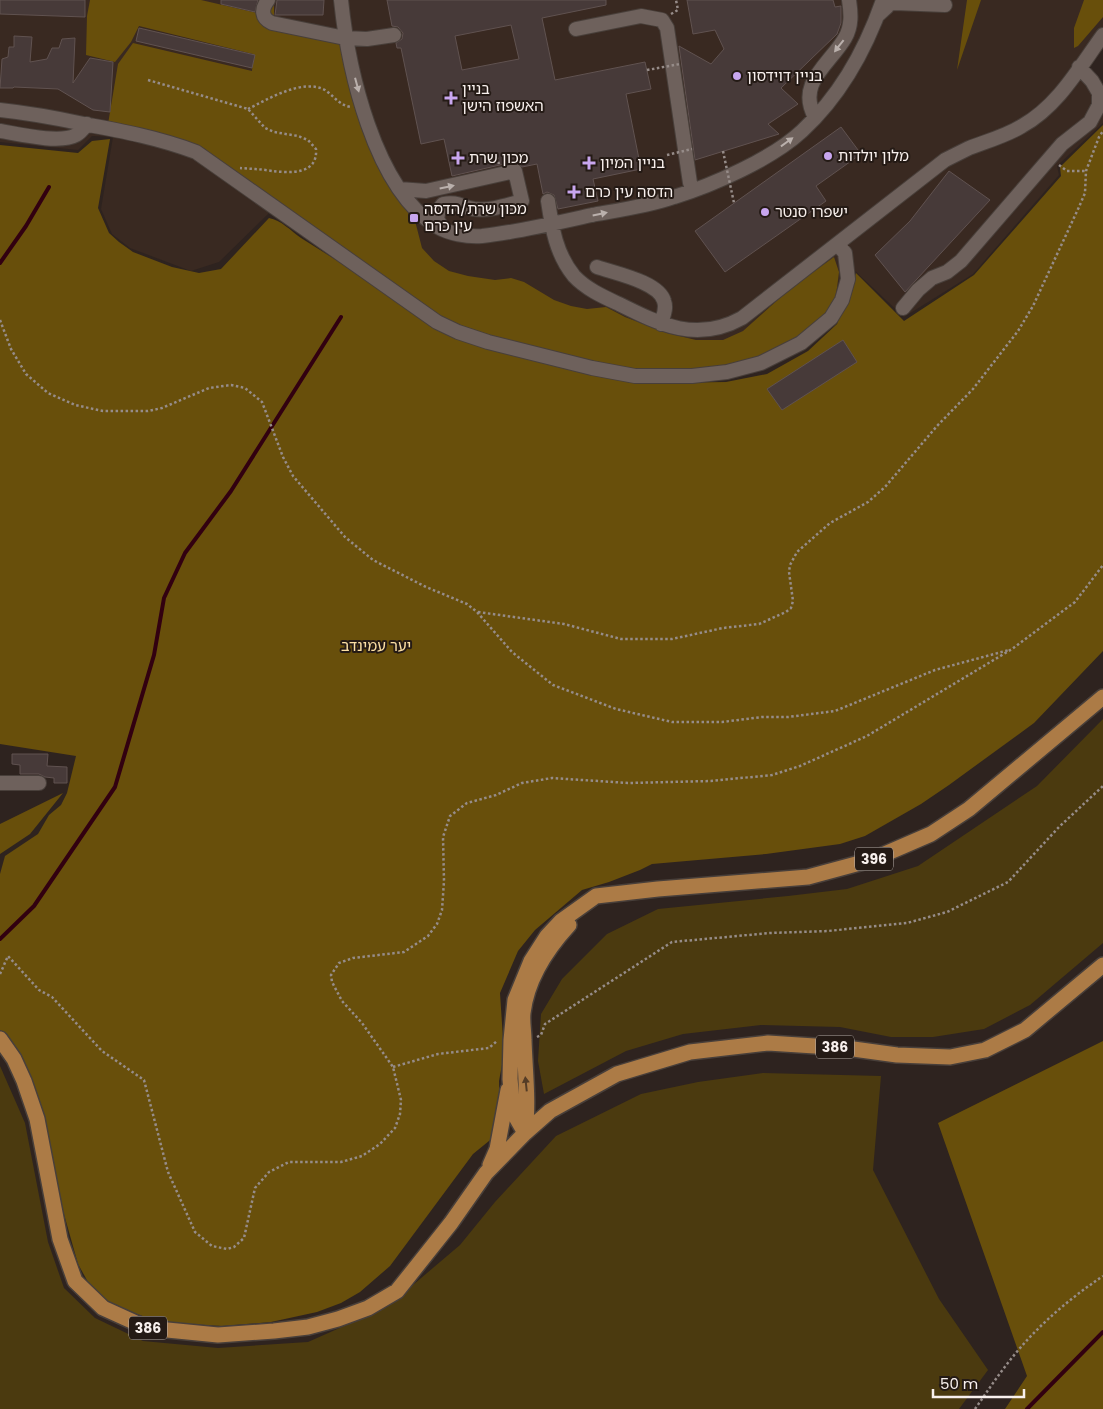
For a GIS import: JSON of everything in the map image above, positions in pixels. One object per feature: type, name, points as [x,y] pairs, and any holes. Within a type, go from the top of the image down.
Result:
[{"type":"main road","name":"396","points":[[525,1133],[517,1118],[512,1101],[510,1079],[528,991],[540,964],[562,932],[596,896],[667,888],[808,877],[871,860],[930,834],[969,809],[1103,697]]},
{"type":"main road","name":"386","points":[[0,1039],[14,1059],[37,1119],[60,1239],[76,1281],[103,1308],[147,1328],[218,1335],[308,1327],[368,1308],[397,1291],[451,1223],[486,1173],[525,1133],[550,1111],[617,1074],[690,1052],[768,1043],[846,1048],[897,1055],[950,1057],[985,1050],[1025,1030],[1103,966]]},
{"type":"main road","name":"396","points":[[517,1041],[528,1098],[525,1133]]},
{"type":"main road","points":[[486,1173],[497,1149],[510,1079]]},
{"type":"street","points":[[268,0],[263,11],[263,15],[268,21],[346,38],[367,39],[394,35]]},
{"type":"street","points":[[341,0],[346,38],[362,104],[387,169],[399,189],[418,213],[444,230],[458,234],[482,236],[552,224],[676,197],[740,170],[771,154],[801,132],[833,96],[851,70],[870,35],[883,0]]},
{"type":"street","points":[[815,117],[811,106],[810,89],[816,74],[845,38],[851,17],[850,0]]},
{"type":"street","points":[[878,15],[890,4],[901,1],[945,5]]},
{"type":"street","points":[[576,29],[641,16],[662,20],[667,28],[690,182]]},
{"type":"street","points":[[548,201],[558,249],[575,277],[588,288],[661,324],[696,331],[708,330],[733,323],[742,318],[945,160],[968,148],[1021,127],[1036,117],[1050,105],[1103,35]]},
{"type":"street","points":[[903,308],[918,290],[932,278],[948,272],[961,261],[1062,144],[1090,122],[1100,105],[1099,93],[1080,67]]},
{"type":"street","points":[[0,110],[23,112],[87,124],[166,141],[196,152],[437,322],[458,332],[488,342],[592,368],[635,376],[692,376],[727,372],[761,362],[800,343],[831,318],[842,300],[848,279],[845,253],[837,244]]},
{"type":"street","points":[[0,131],[68,138],[76,135],[87,124]]},
{"type":"street","points":[[676,197],[690,182],[740,161],[771,154]]},
{"type":"street","points":[[399,189],[426,191],[515,172],[522,201],[473,209],[457,203],[443,204],[439,209],[437,219],[444,230]]},
{"type":"street","points":[[597,267],[650,285],[658,290],[664,299],[666,308],[661,324]]},
{"type":"street","points":[[0,782],[40,783]]},
{"type":"path","points":[[647,70],[680,64]]},
{"type":"path","points":[[148,80],[248,109],[265,128],[308,140],[316,149],[317,157],[311,166],[299,172],[289,173],[240,168]]},
{"type":"path","points":[[248,109],[281,93],[312,86],[324,90],[344,106],[352,107],[362,104]]},
{"type":"path","points":[[477,612],[564,624],[621,639],[672,639],[723,628],[759,624],[786,612],[791,608],[793,601],[789,572],[790,565],[797,552],[830,523],[868,502],[885,487],[937,426],[973,389],[1018,331],[1034,306],[1079,207],[1084,193],[1086,171],[1098,137],[1103,131]]},
{"type":"path","points":[[667,155],[692,149]]},
{"type":"path","points":[[723,151],[734,203]]},
{"type":"path","points":[[1049,159],[1067,171],[1086,171]]},
{"type":"path","points":[[0,320],[10,349],[26,374],[48,393],[75,405],[104,411],[148,411],[162,408],[209,388],[231,385],[245,388],[262,402],[282,456],[293,476],[345,537],[373,560],[426,587],[466,604],[477,612],[512,652],[553,685],[616,709],[672,722],[722,722],[835,711],[935,670],[1012,649]]},
{"type":"path","points":[[0,974],[8,956],[39,990],[52,997],[102,1051],[144,1080],[168,1172],[196,1232],[212,1246],[234,1247],[244,1238],[254,1188],[269,1172],[289,1162],[341,1162],[362,1156],[380,1144],[395,1128],[400,1114],[401,1100],[393,1067],[362,1023],[342,1001],[332,982],[331,975],[339,963],[353,958],[404,952],[428,936],[437,924],[442,910],[444,881],[443,837],[450,816],[467,804],[496,795],[522,782],[552,778],[637,782],[711,781],[772,775],[800,766],[867,736],[1012,649],[1076,602],[1103,565]]},
{"type":"path","points":[[393,1067],[438,1054],[489,1048],[499,1039],[533,1040],[541,1035],[545,1024],[672,942],[770,933],[828,931],[907,923],[947,912],[1008,882],[1059,827],[1103,786]]},
{"type":"path","points":[[974,1409],[1012,1358],[1048,1319],[1082,1290],[1103,1276]]},
{"type":"shaded area","name":"הדסה עין כרם","points":[[0,0],[1103,0],[1103,44],[1088,64],[1103,95],[1103,123],[1057,166],[1059,175],[973,274],[904,317],[854,270],[841,312],[663,379],[453,330],[269,213],[219,262],[191,271],[130,248],[112,234],[101,209],[113,137],[92,136],[78,150],[0,142]]},
{"type":"shaded area","points":[[1103,719],[1103,943],[1030,1005],[984,1029],[933,1037],[891,1037],[840,1027],[761,1025],[683,1034],[626,1051],[544,1094],[538,1061],[541,1014],[562,979],[607,934],[658,909],[847,889],[918,866],[1037,786]]},
{"type":"shaded area","points":[[0,1066],[25,1123],[48,1242],[64,1288],[95,1318],[143,1341],[218,1348],[308,1342],[387,1307],[460,1245],[495,1202],[556,1136],[641,1094],[698,1082],[763,1073],[881,1076],[873,1170],[939,1299],[988,1370],[959,1409],[0,1409]]},
{"type":"green space","points":[[90,0],[201,0],[257,13],[261,0],[274,0],[274,18],[338,32],[375,159],[389,187],[413,213],[422,248],[434,261],[449,271],[495,280],[511,278],[524,282],[554,300],[571,306],[587,309],[606,307],[625,317],[667,333],[696,340],[723,340],[743,331],[791,288],[834,257],[839,272],[835,298],[818,324],[774,353],[722,370],[647,370],[602,364],[491,339],[437,318],[227,169],[205,149],[187,142],[108,124],[118,64],[133,43],[252,71],[253,54],[139,26],[131,42],[115,62],[86,55],[87,16]]},
{"type":"green space","points":[[967,0],[981,0],[957,70]]},
{"type":"green space","points":[[1084,0],[1103,0],[1103,17],[1078,46],[1074,48],[1074,28]]},
{"type":"green space","name":"יער עמינדב","points":[[1103,125],[1103,651],[1034,723],[921,804],[865,836],[840,844],[766,854],[652,864],[609,882],[582,890],[535,930],[518,951],[500,993],[504,1054],[499,1081],[500,1132],[473,1154],[390,1266],[360,1292],[341,1303],[317,1312],[271,1322],[222,1326],[171,1323],[148,1318],[117,1307],[101,1296],[88,1282],[78,1264],[60,1200],[42,1120],[0,1032],[0,874],[5,856],[38,834],[49,815],[61,805],[67,793],[76,756],[0,744],[0,145],[78,153],[92,141],[110,139],[98,208],[109,233],[133,252],[172,267],[199,273],[221,269],[269,218],[282,223],[301,238],[412,311],[626,380],[658,383],[726,382],[767,374],[808,351],[837,324],[856,273],[904,321],[974,275],[1061,176],[1060,167]]},
{"type":"green space","points":[[63,793],[30,834],[0,854],[0,824]]},
{"type":"green space","points":[[1103,1041],[1103,1409],[1005,1409],[1027,1376],[938,1123]]},
{"type":"building","points":[[0,0],[85,0],[85,17],[0,14]]},
{"type":"building","points":[[221,0],[258,0],[255,12],[221,4]]},
{"type":"building","points":[[277,0],[324,0],[323,15],[275,15]]},
{"type":"building","points":[[387,0],[606,0],[606,5],[542,18],[555,80],[645,62],[651,89],[626,94],[641,169],[593,179],[598,201],[558,209],[554,195],[547,192],[543,194],[537,164],[522,167],[518,163],[513,162],[452,176],[444,139],[421,144],[401,48],[397,48],[396,43],[402,39],[403,33],[398,27],[392,26]],"holes":[[[511,25],[519,59],[462,70],[455,36]]]},
{"type":"building","name":"בניין דוידסון","points":[[687,0],[833,0],[835,7],[841,6],[841,23],[837,34],[781,88],[798,104],[768,124],[779,134],[695,160],[679,46],[711,64],[724,49],[715,30],[693,34]]},
{"type":"building","points":[[139,28],[255,55],[252,68],[136,41]]},
{"type":"building","points":[[14,36],[32,37],[30,62],[47,59],[52,48],[59,48],[62,39],[75,38],[73,83],[90,58],[113,62],[110,112],[93,110],[58,89],[0,88],[2,59],[8,57],[9,47],[14,47]]},
{"type":"building","name":"ישפרו סנטר","points":[[841,127],[861,154],[816,186],[826,201],[725,272],[695,231]]},
{"type":"building","points":[[949,171],[990,200],[905,292],[875,255],[910,221]]},
{"type":"building","points":[[843,340],[857,362],[782,410],[767,389]]},
{"type":"building","points":[[12,754],[48,754],[47,766],[67,767],[67,783],[54,783],[54,778],[39,774],[20,774],[20,765],[12,764]]},
{"type":"waterway","points":[[0,263],[26,226],[49,187]]},
{"type":"waterway","points":[[0,939],[34,906],[115,787],[154,655],[164,598],[185,553],[231,491],[341,317]]},
{"type":"waterway","points":[[1027,1409],[1103,1332]]},
{"type":"place","name":"בניין דוידסון","points":[[737,76]]},
{"type":"place","name":"בניין האשפוז הישן","points":[[451,98]]},
{"type":"place","name":"מלון יולדות","points":[[828,156]]},
{"type":"place","name":"מכון שרת","points":[[458,158]]},
{"type":"place","name":"בניין המיון","points":[[589,163]]},
{"type":"place","name":"הדסה עין כרם","points":[[574,192]]},
{"type":"place","name":"ישפרו סנטר","points":[[765,212]]},
{"type":"place","name":"מכון שרת/הדסה עין כרם","points":[[414,218]]}]
